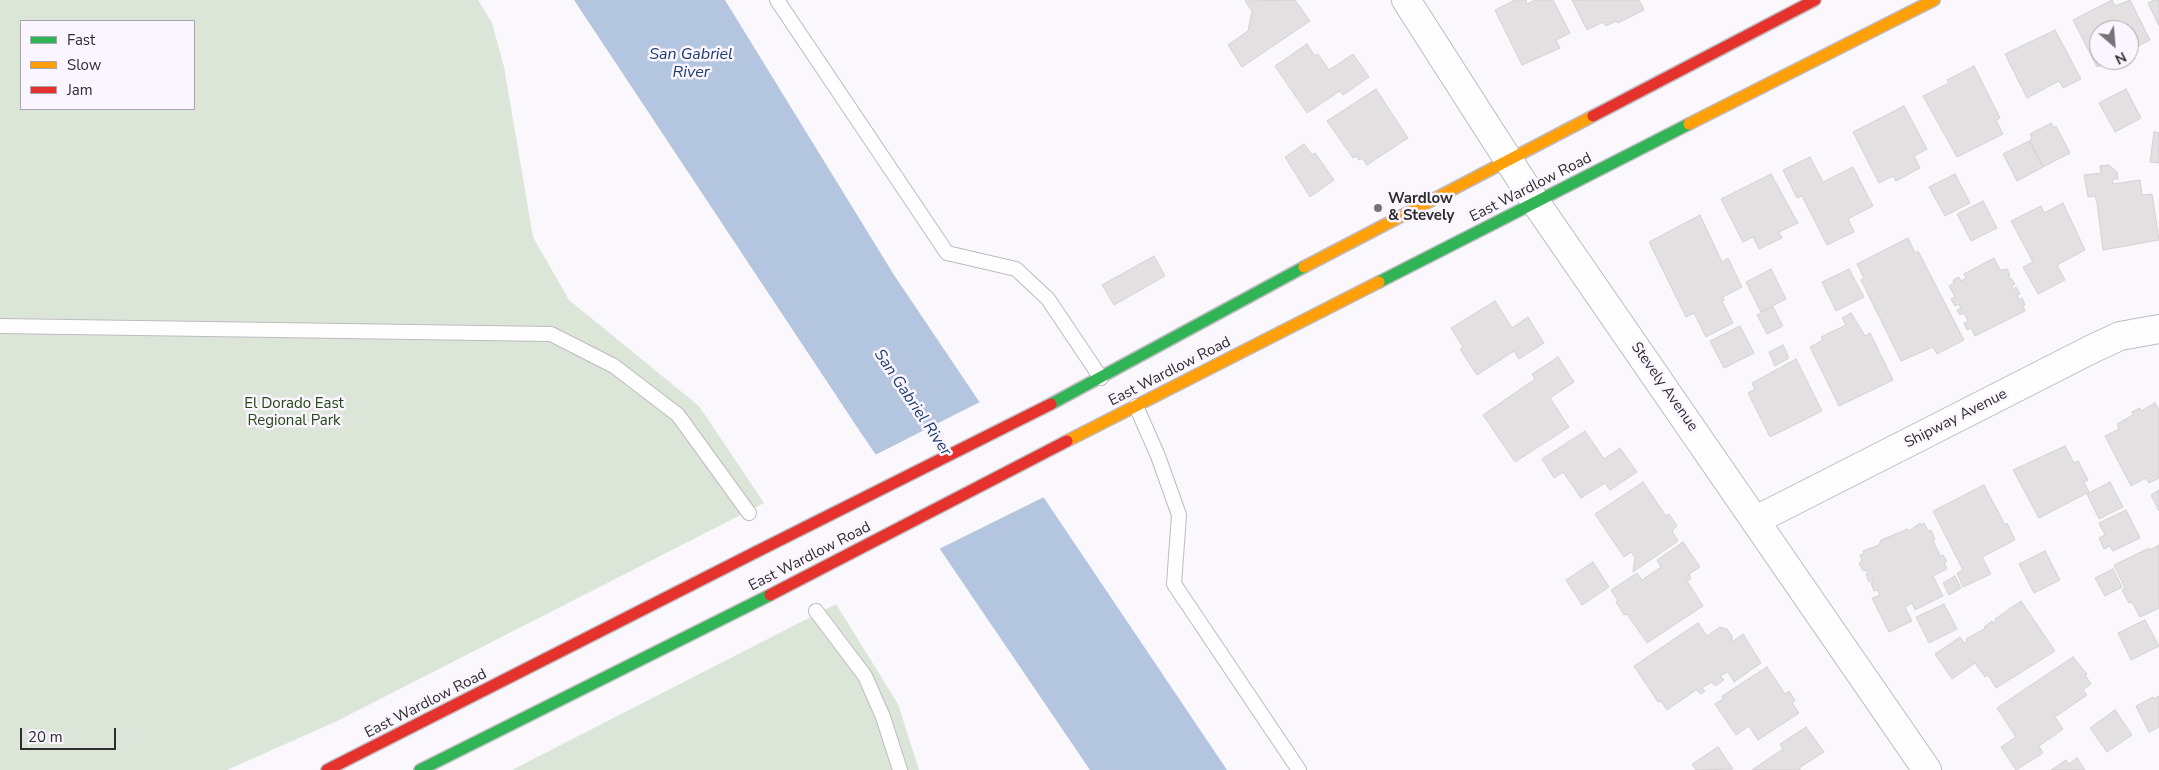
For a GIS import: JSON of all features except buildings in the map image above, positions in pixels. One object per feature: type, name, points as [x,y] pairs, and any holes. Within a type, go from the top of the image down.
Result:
[{"type":"main road","name":"East Wardlow Road","points":[[327,770],[1051,404],[1343,246],[1815,0]]},
{"type":"main road","name":"East Wardlow Road","points":[[420,770],[770,595],[1067,441],[1934,0]]},
{"type":"street","name":"Stevely Avenue","points":[[1406,0],[1536,203],[1927,770]]},
{"type":"street","name":"Shipway Avenue","points":[[1756,520],[2092,349],[2120,336],[2159,329]]},
{"type":"lane","points":[[777,0],[947,253],[1016,269],[1048,299],[1101,378]]},
{"type":"lane","points":[[0,326],[551,334],[614,366],[678,415],[749,513]]},
{"type":"lane","points":[[1136,406],[1158,456],[1179,515],[1174,584],[1299,770]]},
{"type":"lane","points":[[816,611],[865,676],[883,717],[900,770]]},
{"type":"green space","name":"El Dorado East Regional Park","points":[[0,0],[478,0],[492,23],[504,67],[533,237],[569,300],[699,406],[764,503],[337,721],[227,770],[0,770]]},
{"type":"green space","points":[[836,604],[898,704],[919,770],[512,770]]},
{"type":"water","name":"San Gabriel River","points":[[574,0],[725,0],[894,275],[1227,770],[1090,770],[859,430]]},
{"type":"pier","points":[[982,401],[1046,496],[937,550],[873,456]]},
{"type":"traffic: fast","points":[[1379,282],[1689,124]]},
{"type":"traffic: fast","points":[[1051,404],[1304,267]]},
{"type":"traffic: fast","points":[[420,770],[770,595]]},
{"type":"traffic: slow","points":[[1689,124],[1934,0]]},
{"type":"traffic: slow","points":[[1304,267],[1593,116]]},
{"type":"traffic: slow","points":[[1067,441],[1379,282]]},
{"type":"traffic: jam","points":[[1593,116],[1815,0]]},
{"type":"traffic: jam","points":[[756,552],[1051,404]]},
{"type":"traffic: jam","points":[[770,595],[1067,441]]},
{"type":"traffic: jam","points":[[327,770],[756,552]]},
{"type":"place","name":"Wardlow & Stevely","points":[[1378,208]]}]
